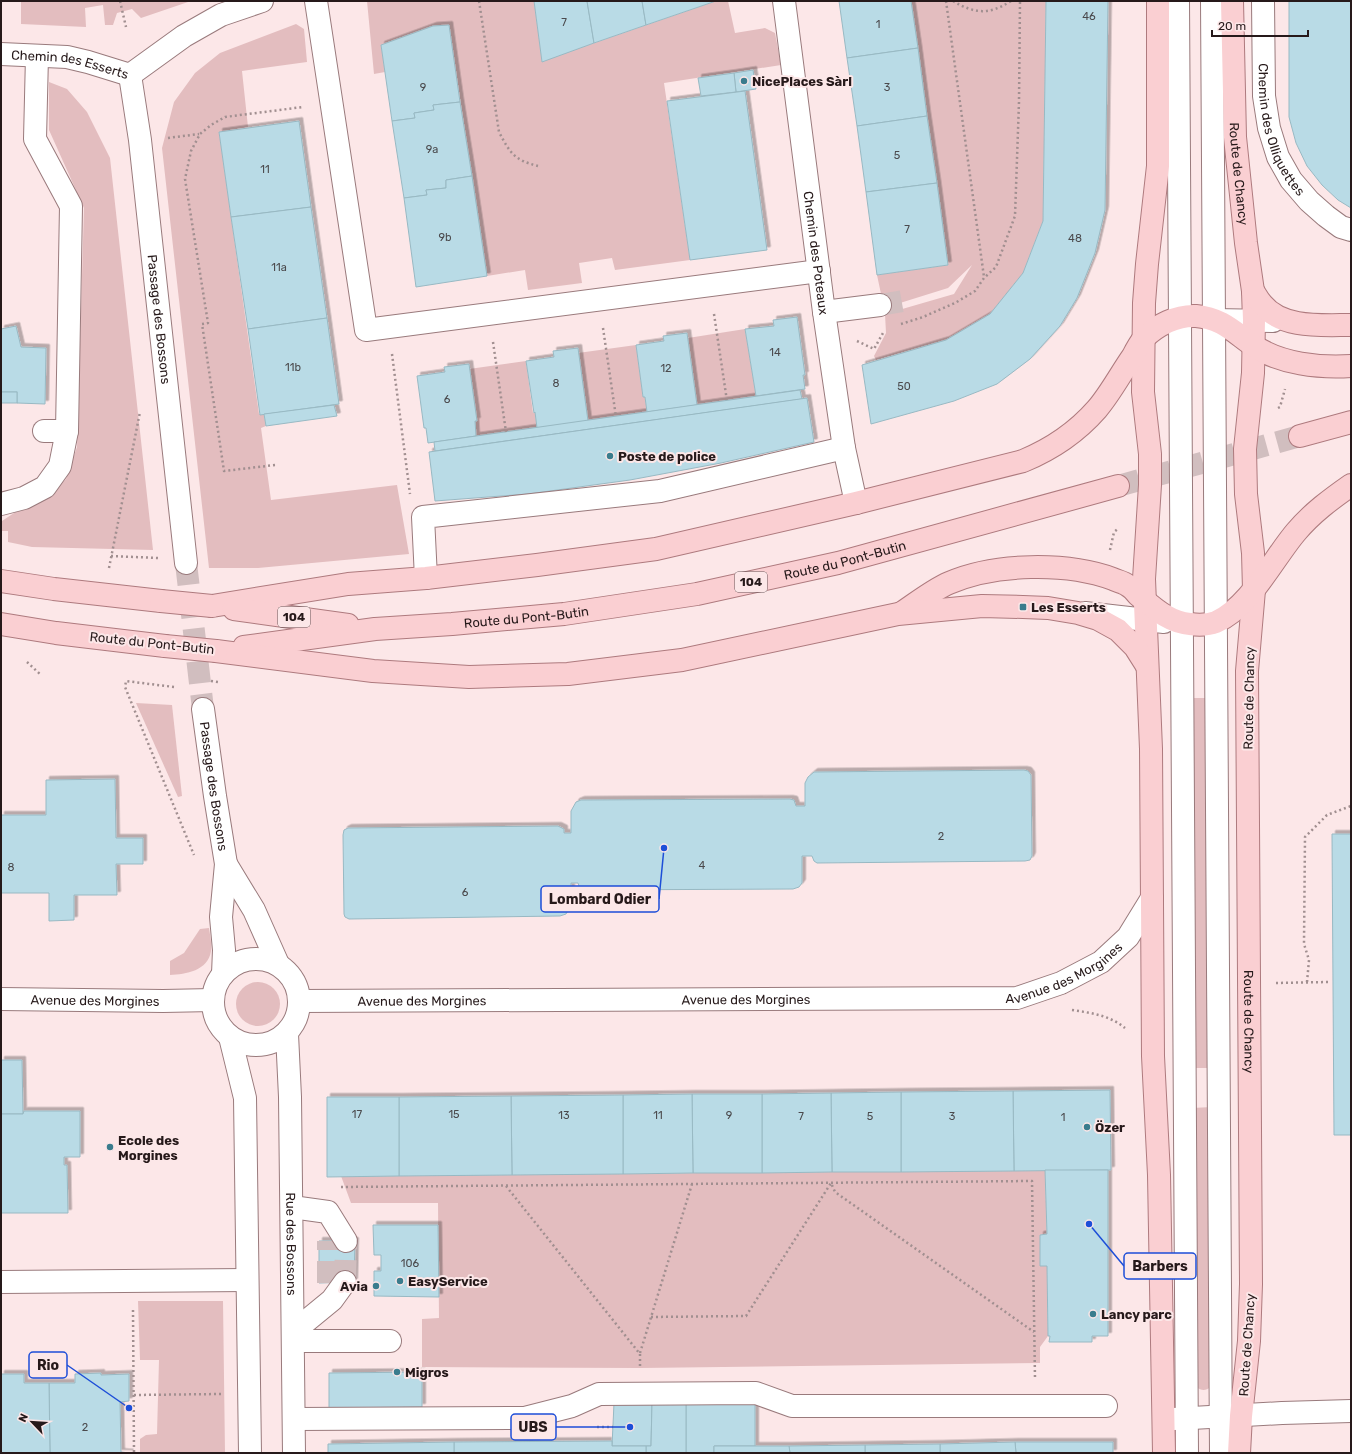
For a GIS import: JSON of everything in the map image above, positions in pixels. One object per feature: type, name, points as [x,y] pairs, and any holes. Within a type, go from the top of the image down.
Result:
[{"type":"main road","points":[[1158,1],[1158,166],[1144,304],[1143,392],[1150,454],[1150,485],[1144,579],[1151,749],[1153,1056],[1159,1175],[1162,1419],[1164,1453]]},
{"type":"main road","name":"Route de Chancy","points":[[1232,1],[1234,137],[1253,290],[1254,320],[1254,346],[1245,449],[1246,494],[1253,553],[1254,590],[1247,671],[1251,1284],[1249,1341],[1231,1416],[1239,1453]]},
{"type":"main road","points":[[1253,290],[1262,304],[1274,315],[1290,322],[1351,325]]},
{"type":"main road","points":[[212,606],[348,584],[426,578],[656,549],[856,503],[1023,461],[1043,452],[1066,438],[1083,424],[1098,408],[1144,339],[1160,326],[1179,318],[1196,316],[1214,320],[1236,332],[1254,346],[1284,360],[1312,365],[1351,366]]},
{"type":"main road","points":[[1300,436],[1351,422]]},
{"type":"main road","points":[[898,614],[949,584],[975,575],[1030,567],[1085,571],[1104,576],[1127,584],[1145,610],[1163,615],[1181,623],[1198,626],[1216,622],[1235,610],[1254,590],[1296,533],[1314,512],[1351,484]]},
{"type":"main road","name":"Route du Pont-Butin","points":[[1,624],[165,646],[216,651],[375,628],[452,624],[564,614],[697,594],[838,563],[1118,486]]},
{"type":"main road","name":"Route du Pont-Butin","points":[[1,581],[54,589],[212,606],[375,628]]},
{"type":"main road","points":[[216,651],[373,671],[469,677],[568,674],[682,660],[898,614],[982,606],[1048,608],[1078,613],[1098,619],[1118,630],[1135,647],[1147,667]]},
{"type":"street","name":"Chemin des Esserts","points":[[1,54],[67,57],[130,75],[184,36],[221,15],[262,1]]},
{"type":"street","points":[[316,1],[366,330],[819,271]]},
{"type":"street","name":"Chemin des Poteaux","points":[[784,1],[824,312],[844,448],[856,503]]},
{"type":"street","points":[[1178,1],[1187,1453]]},
{"type":"street","points":[[1212,1],[1216,622],[1231,1416],[1221,1453]]},
{"type":"street","name":"Chemin des Olliquettes","points":[[1263,1],[1264,96],[1270,128],[1278,157],[1291,180],[1309,201],[1341,227],[1351,230]]},
{"type":"street","points":[[1,504],[24,498],[46,487],[60,466],[67,431],[71,206],[36,139],[37,56]]},
{"type":"street","name":"Passage des Bossons","points":[[130,75],[140,140],[186,563]]},
{"type":"street","points":[[824,312],[880,305]]},
{"type":"street","points":[[1214,320],[1290,322]]},
{"type":"street","points":[[44,431],[67,431]]},
{"type":"street","points":[[426,578],[422,517],[660,491],[844,448]]},
{"type":"street","points":[[1078,613],[1107,615],[1145,610]]},
{"type":"street","name":"Passage des Bossons","points":[[203,709],[226,864],[221,917],[224,950],[223,974]]},
{"type":"street","name":"Passage des Bossons","points":[[226,864],[254,910],[278,964]]},
{"type":"street","name":"Avenue des Morgines","points":[[300,1000],[1017,998],[1061,983],[1101,962],[1128,937],[1152,898]]},
{"type":"street","points":[[249,959],[264,959],[278,964],[289,973],[297,986],[300,1000],[297,1019],[287,1034],[274,1042],[259,1046],[244,1045],[230,1037],[220,1027],[214,1014],[213,1000],[215,988],[223,974],[238,963],[249,959]]},
{"type":"street","name":"Avenue des Morgines","points":[[1,998],[163,1001],[213,1000]]},
{"type":"street","name":"Rue des Bossons","points":[[287,1034],[292,1207],[294,1453]]},
{"type":"street","points":[[230,1037],[245,1098],[246,1280],[250,1453]]},
{"type":"street","points":[[292,1207],[328,1212],[337,1241]]},
{"type":"street","points":[[1,1282],[246,1280]]},
{"type":"street","points":[[293,1337],[335,1288]]},
{"type":"street","points":[[293,1337],[390,1341]]},
{"type":"street","points":[[294,1419],[525,1418],[572,1406],[599,1394],[756,1393],[792,1406],[1106,1406]]},
{"type":"street","points":[[1162,1419],[1351,1411]]},
{"type":"path","points":[[120,1],[126,27]]},
{"type":"path","points":[[479,1],[499,132],[509,150],[524,162],[538,166]]},
{"type":"path","points":[[946,1],[984,278]]},
{"type":"path","points":[[953,1],[965,8],[987,12],[1002,7],[1011,1]]},
{"type":"path","points":[[898,325],[924,317],[955,303],[975,291],[984,278],[996,268],[1015,216],[1019,102],[1020,1]]},
{"type":"path","points":[[275,465],[224,471],[202,324],[208,323],[185,179],[191,151],[200,134],[224,116],[331,104]]},
{"type":"path","points":[[162,138],[200,134]]},
{"type":"path","points":[[710,285],[727,401]]},
{"type":"path","points":[[599,300],[616,416]]},
{"type":"path","points":[[489,314],[506,432]]},
{"type":"path","points":[[389,327],[412,518],[422,517]]},
{"type":"path","points":[[855,340],[874,349],[885,329]]},
{"type":"path","points":[[109,570],[141,407]]},
{"type":"path","points":[[111,556],[155,558]]},
{"type":"path","points":[[27,662],[41,675]]},
{"type":"path","points":[[174,686],[126,680],[125,687],[194,854]]},
{"type":"path","points":[[1307,982],[1309,960],[1304,944],[1304,837],[1327,815],[1351,806]]},
{"type":"path","points":[[1270,983],[1328,982]]},
{"type":"path","points":[[1069,1010],[1099,1014],[1124,1026],[1153,1056]]},
{"type":"path","points":[[358,1186],[1032,1181],[1035,1406]]},
{"type":"path","points":[[651,1317],[746,1316],[831,1183]]},
{"type":"path","points":[[831,1183],[835,1192],[1034,1332]]},
{"type":"path","points":[[640,1394],[640,1354],[692,1184]]},
{"type":"path","points":[[506,1186],[640,1354]]},
{"type":"path","points":[[133,1304],[134,1453]]},
{"type":"path","points":[[134,1395],[224,1394]]},
{"type":"path","points":[[594,1427],[613,1427]]},
{"type":"shaded area","points":[[8,1],[191,1],[141,18],[132,9],[117,13],[113,25],[105,25],[103,5],[85,8],[86,27],[21,24],[21,2]]},
{"type":"shaded area","points":[[367,1],[534,1],[542,61],[716,1],[728,1],[735,33],[765,28],[775,33],[781,65],[664,83],[690,260],[615,270],[612,258],[579,263],[582,283],[528,290],[525,270],[487,276],[449,25],[433,26],[381,45],[385,72],[374,74]]},
{"type":"shaded area","points":[[911,1],[1046,1],[1043,221],[1023,273],[990,314],[946,340],[876,360],[874,356],[886,333],[885,314],[954,294],[972,265],[948,288],[884,308],[877,275],[948,265]]},
{"type":"shaded area","points":[[296,24],[304,29],[307,62],[242,71],[248,127],[219,132],[259,414],[264,414],[266,426],[261,428],[271,500],[397,485],[409,554],[258,568],[209,568],[162,148],[174,102],[195,73],[220,53]]},
{"type":"shaded area","points":[[49,82],[67,89],[87,112],[110,158],[153,550],[32,547],[8,542],[8,531],[1,531],[2,521],[20,509],[49,496],[66,479],[77,447],[84,208],[49,130]]},
{"type":"shaded area","points":[[745,329],[756,396],[697,405],[688,338]]},
{"type":"shaded area","points":[[636,345],[643,397],[645,397],[647,412],[588,421],[578,353]]},
{"type":"shaded area","points":[[526,361],[533,413],[535,412],[537,428],[476,436],[475,421],[477,421],[469,369]]},
{"type":"shaded area","points":[[1189,698],[1209,698],[1211,1068],[1191,1068]]},
{"type":"shaded area","points":[[136,703],[172,705],[182,796],[178,797]]},
{"type":"shaded area","points":[[209,928],[211,951],[206,963],[195,970],[183,974],[170,975],[170,961],[184,953],[200,929]]},
{"type":"shaded area","points":[[258,982],[270,986],[276,992],[280,1004],[276,1016],[270,1022],[258,1026],[246,1022],[240,1016],[236,1004],[240,992],[246,986]]},
{"type":"shaded area","points":[[1212,1107],[1211,1387],[1204,1390],[1196,1387],[1192,1108]]},
{"type":"shaded area","points":[[1045,1170],[1047,1234],[1040,1235],[1040,1266],[1047,1266],[1048,1336],[1040,1347],[1040,1363],[640,1368],[422,1367],[422,1319],[439,1318],[438,1203],[351,1203],[341,1176]]},
{"type":"shaded area","points":[[138,1301],[223,1301],[225,1453],[140,1453],[140,1439],[146,1435],[157,1434],[159,1360],[140,1360]]},
{"type":"building","points":[[534,1],[587,1],[594,43],[542,62]]},
{"type":"building","points":[[587,1],[642,1],[646,25],[594,43]]},
{"type":"building","points":[[642,1],[716,1],[646,25]]},
{"type":"building","points":[[839,1],[911,1],[918,48],[847,58]]},
{"type":"building","points":[[1046,1],[1108,1],[1105,210],[1095,253],[1077,298],[1060,326],[1030,359],[997,384],[954,401],[871,424],[862,365],[946,340],[990,314],[1023,273],[1043,221]]},
{"type":"building","points":[[1289,1],[1351,1],[1351,208],[1338,200],[1322,185],[1307,166],[1296,143],[1289,117]]},
{"type":"building","points":[[449,25],[460,102],[433,105],[434,110],[414,113],[415,118],[392,121],[381,45],[433,26]]},
{"type":"building","points":[[918,48],[927,116],[857,126],[847,58]]},
{"type":"building","points":[[753,70],[756,89],[736,92],[734,73]]},
{"type":"building","points":[[734,73],[736,92],[701,96],[698,78]]},
{"type":"building","points":[[745,91],[767,250],[690,260],[667,101]]},
{"type":"building","points":[[460,102],[472,176],[446,180],[446,188],[426,190],[427,195],[404,198],[392,121],[415,118],[414,113],[434,110],[433,105]]},
{"type":"building","points":[[927,116],[937,183],[866,192],[857,126]]},
{"type":"building","points":[[299,121],[311,207],[231,217],[219,132]]},
{"type":"building","points":[[472,176],[487,276],[416,287],[404,198],[427,195],[426,190],[446,188],[446,180]]},
{"type":"building","points":[[937,183],[948,265],[877,275],[866,192]]},
{"type":"building","points":[[311,207],[327,318],[248,329],[231,217]]},
{"type":"building","points":[[797,317],[805,375],[803,375],[805,389],[756,396],[745,329],[774,326],[773,320]]},
{"type":"building","points":[[327,318],[339,404],[260,415],[248,329]]},
{"type":"building","points":[[16,326],[21,347],[46,348],[45,404],[17,403],[17,392],[1,392],[1,329]]},
{"type":"building","points":[[687,333],[697,405],[647,412],[645,397],[643,397],[636,345],[664,341],[663,336]]},
{"type":"building","points":[[578,348],[588,421],[537,428],[526,361],[554,357],[553,351]]},
{"type":"building","points":[[469,364],[477,421],[475,421],[476,436],[428,443],[426,428],[424,428],[417,376],[445,372],[444,367]]},
{"type":"building","points":[[800,390],[802,399],[435,451],[434,442]]},
{"type":"building","points":[[1,392],[17,392],[17,403],[1,403]]},
{"type":"building","points":[[807,398],[814,442],[721,463],[630,480],[528,494],[435,501],[429,452]]},
{"type":"building","points":[[334,405],[337,416],[266,426],[264,414]]},
{"type":"building","points":[[1028,771],[1031,775],[1032,856],[1030,860],[817,863],[814,861],[812,856],[802,856],[802,883],[799,887],[793,889],[583,890],[580,889],[578,883],[571,883],[571,905],[566,914],[560,916],[349,919],[345,917],[344,914],[343,835],[344,830],[348,828],[558,826],[564,829],[564,833],[571,833],[571,811],[576,802],[581,800],[790,799],[794,800],[796,806],[805,806],[805,783],[808,777],[814,772]]},
{"type":"building","points":[[115,779],[116,838],[143,838],[143,864],[116,864],[117,895],[74,895],[74,920],[49,921],[49,893],[1,893],[1,815],[46,815],[46,780]]},
{"type":"building","points":[[1332,834],[1351,834],[1351,1135],[1334,1135]]},
{"type":"building","points":[[1,1060],[22,1060],[23,1114],[1,1114]]},
{"type":"building","points":[[1110,1090],[1111,1170],[1014,1171],[1013,1091]]},
{"type":"building","points":[[1013,1091],[1014,1171],[901,1172],[901,1092]]},
{"type":"building","points":[[901,1092],[901,1172],[832,1172],[831,1093]]},
{"type":"building","points":[[831,1093],[832,1172],[762,1173],[762,1094]]},
{"type":"building","points":[[692,1094],[762,1094],[762,1173],[693,1173]]},
{"type":"building","points":[[692,1094],[693,1173],[623,1174],[623,1095]]},
{"type":"building","points":[[623,1095],[623,1174],[512,1175],[511,1096]]},
{"type":"building","points":[[511,1096],[512,1175],[399,1176],[399,1097]]},
{"type":"building","points":[[327,1097],[399,1097],[399,1176],[327,1177]]},
{"type":"building","points":[[24,1111],[80,1111],[80,1157],[64,1157],[64,1165],[67,1165],[68,1213],[1,1213],[1,1114],[23,1114]]},
{"type":"building","points":[[1045,1170],[1108,1170],[1108,1336],[1092,1336],[1092,1342],[1049,1342],[1047,1266],[1040,1266],[1040,1235],[1047,1234]]},
{"type":"building","points":[[373,1225],[438,1225],[439,1297],[374,1296],[374,1271],[381,1271],[381,1255],[374,1255]]},
{"type":"building","points":[[319,1241],[355,1241],[354,1282],[319,1283]]},
{"type":"building","points":[[422,1372],[422,1407],[329,1408],[329,1373]]},
{"type":"building","points":[[101,1373],[101,1375],[129,1374],[129,1401],[120,1402],[121,1452],[130,1453],[50,1453],[49,1383],[75,1383],[75,1374]]},
{"type":"building","points":[[1,1374],[24,1374],[24,1383],[49,1383],[50,1453],[1,1453]]},
{"type":"building","points":[[755,1402],[755,1446],[714,1446],[714,1453],[686,1453],[686,1403]]},
{"type":"building","points":[[614,1403],[652,1403],[651,1446],[612,1446]]},
{"type":"building","points":[[652,1403],[686,1403],[686,1453],[646,1453],[646,1446],[651,1446]]},
{"type":"building","points":[[612,1441],[612,1446],[646,1446],[646,1453],[454,1453],[454,1442]]},
{"type":"building","points":[[454,1442],[454,1453],[328,1453],[328,1444]]},
{"type":"building","points":[[1015,1442],[1113,1442],[1113,1453],[1016,1453]]},
{"type":"building","points":[[1015,1442],[1016,1453],[940,1453],[940,1444]]},
{"type":"building","points":[[940,1444],[940,1453],[865,1453],[865,1445]]},
{"type":"building","points":[[865,1445],[865,1453],[790,1453],[789,1446]]},
{"type":"building","points":[[714,1446],[789,1446],[790,1453],[714,1453]]},
{"type":"tunnel","points":[[880,305],[903,301]]},
{"type":"tunnel","points":[[1118,486],[1300,436]]},
{"type":"tunnel","points":[[186,563],[203,709]]},
{"type":"tunnel","points":[[328,1241],[328,1283]]},
{"type":"tunnel","points":[[345,1282],[346,1241]]},
{"type":"place","name":"NicePlaces Sàrl","points":[[744,81]]},
{"type":"place","name":"Poste de police","points":[[610,456]]},
{"type":"place","name":"Les Esserts","points":[[1023,607]]},
{"type":"place","name":"Lombard Odier","points":[[664,848]]},
{"type":"place","name":"Özer","points":[[1087,1127]]},
{"type":"place","name":"Ecole des Morgines","points":[[110,1147]]},
{"type":"place","name":"Barbers","points":[[1089,1224]]},
{"type":"place","name":"EasyService","points":[[400,1281]]},
{"type":"place","name":"Avia","points":[[376,1286]]},
{"type":"place","name":"Lancy parc","points":[[1093,1314]]},
{"type":"place","name":"Migros","points":[[397,1372]]},
{"type":"place","name":"Rio","points":[[129,1408]]},
{"type":"place","name":"UBS","points":[[630,1427]]}]
